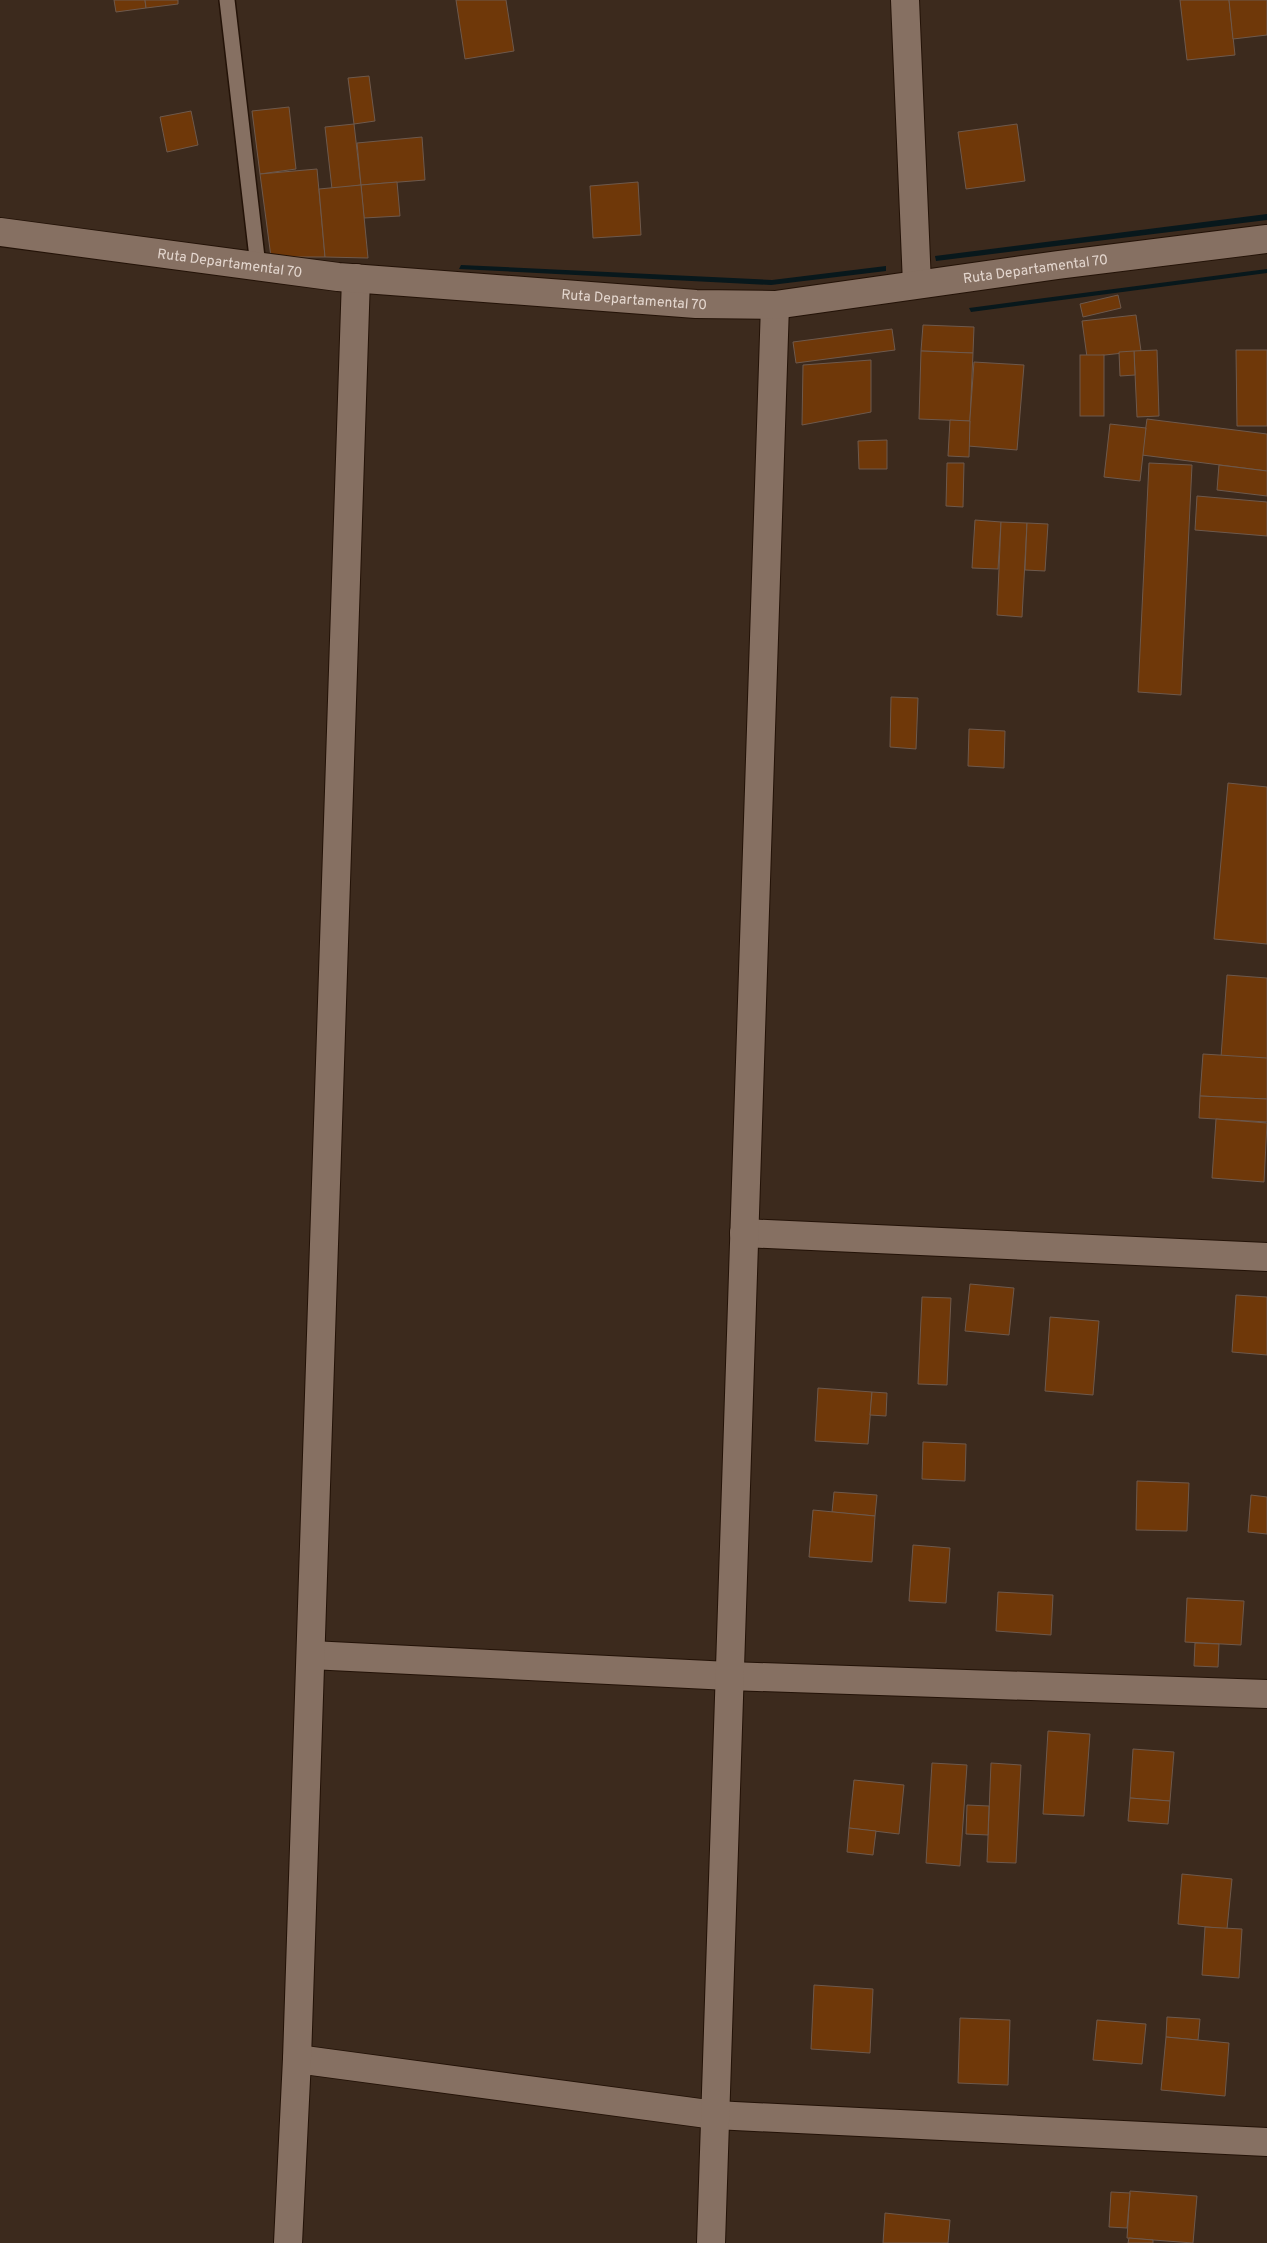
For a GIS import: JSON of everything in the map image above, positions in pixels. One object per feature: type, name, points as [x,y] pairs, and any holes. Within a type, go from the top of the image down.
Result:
[{"type":"street","points":[[905,0],[917,284]]},
{"type":"street","name":"Ruta Departamental 70","points":[[0,232],[356,278],[696,304],[775,305],[917,284],[1267,239]]},
{"type":"street","points":[[288,2243],[298,2059],[356,278]]},
{"type":"street","points":[[711,2243],[775,305]]},
{"type":"street","points":[[744,1233],[1267,1257]]},
{"type":"street","points":[[311,1655],[729,1676],[1267,1694]]},
{"type":"street","points":[[298,2059],[715,2114],[1267,2142]]},
{"type":"lane","points":[[227,0],[258,266]]},
{"type":"shaded area","points":[[1267,214],[1267,220],[936,261],[935,256]]},
{"type":"shaded area","points":[[461,265],[772,280],[886,266],[886,271],[771,285],[459,269]]},
{"type":"shaded area","points":[[1267,269],[1267,273],[971,312],[969,308]]},
{"type":"building","points":[[114,0],[145,0],[146,8],[116,12]]},
{"type":"building","points":[[145,0],[178,0],[178,4],[146,8]]},
{"type":"building","points":[[456,0],[506,0],[514,51],[465,59]]},
{"type":"building","points":[[1180,0],[1229,0],[1235,55],[1187,60]]},
{"type":"building","points":[[1229,0],[1267,0],[1267,35],[1233,39]]},
{"type":"building","points":[[369,76],[375,121],[354,124],[348,78]]},
{"type":"building","points":[[289,107],[296,169],[260,174],[252,111]]},
{"type":"building","points":[[191,111],[198,145],[167,152],[160,117]]},
{"type":"building","points":[[354,124],[361,185],[332,189],[325,127]]},
{"type":"building","points":[[1017,124],[1025,181],[966,189],[958,132]]},
{"type":"building","points":[[422,137],[425,180],[361,185],[357,143]]},
{"type":"building","points":[[317,169],[325,257],[271,257],[260,174]]},
{"type":"building","points":[[397,182],[400,216],[364,218],[361,185]]},
{"type":"building","points":[[638,182],[641,235],[593,238],[590,186]]},
{"type":"building","points":[[361,185],[368,258],[325,257],[319,189]]},
{"type":"building","points":[[1118,295],[1121,308],[1083,317],[1080,304]]},
{"type":"building","points":[[1136,315],[1141,351],[1087,357],[1082,321]]},
{"type":"building","points":[[923,325],[974,327],[973,353],[921,351]]},
{"type":"building","points":[[892,329],[895,350],[796,363],[793,342]]},
{"type":"building","points":[[1157,350],[1159,416],[1137,417],[1134,351]]},
{"type":"building","points":[[1236,350],[1267,350],[1267,426],[1237,426]]},
{"type":"building","points":[[921,351],[973,353],[970,421],[919,419]]},
{"type":"building","points":[[1134,351],[1135,375],[1120,376],[1119,352]]},
{"type":"building","points":[[1080,355],[1104,355],[1104,416],[1080,416]]},
{"type":"building","points":[[871,360],[871,412],[802,425],[803,365]]},
{"type":"building","points":[[974,362],[1024,365],[1017,450],[968,446]]},
{"type":"building","points":[[1147,419],[1267,434],[1267,471],[1142,455]]},
{"type":"building","points":[[950,420],[970,421],[969,457],[948,456]]},
{"type":"building","points":[[1110,424],[1146,428],[1140,481],[1104,477]]},
{"type":"building","points":[[887,440],[887,469],[859,469],[858,441]]},
{"type":"building","points":[[947,463],[964,463],[963,507],[946,506]]},
{"type":"building","points":[[1149,463],[1192,465],[1181,695],[1138,692]]},
{"type":"building","points":[[1219,465],[1267,471],[1267,496],[1217,490]]},
{"type":"building","points":[[1197,496],[1267,502],[1267,536],[1195,530]]},
{"type":"building","points":[[975,520],[1001,522],[998,569],[972,568]]},
{"type":"building","points":[[1001,522],[1027,523],[1022,617],[997,615]]},
{"type":"building","points":[[1027,523],[1048,524],[1045,571],[1025,570]]},
{"type":"building","points":[[891,697],[918,698],[916,749],[890,747]]},
{"type":"building","points":[[969,729],[1005,731],[1004,768],[968,766]]},
{"type":"building","points":[[1228,783],[1267,787],[1267,944],[1214,939]]},
{"type":"building","points":[[1227,975],[1267,978],[1267,1060],[1221,1057]]},
{"type":"building","points":[[1203,1054],[1267,1058],[1267,1099],[1200,1096]]},
{"type":"building","points":[[1200,1096],[1267,1099],[1267,1122],[1199,1118]]},
{"type":"building","points":[[1216,1119],[1267,1123],[1264,1182],[1212,1178]]},
{"type":"building","points":[[970,1284],[1014,1288],[1009,1335],[965,1331]]},
{"type":"building","points":[[1236,1295],[1267,1297],[1267,1355],[1232,1352]]},
{"type":"building","points":[[922,1297],[951,1298],[947,1385],[918,1384]]},
{"type":"building","points":[[1050,1317],[1099,1321],[1093,1395],[1045,1391]]},
{"type":"building","points":[[818,1388],[872,1392],[868,1444],[815,1441]]},
{"type":"building","points":[[872,1392],[887,1393],[886,1416],[870,1415]]},
{"type":"building","points":[[923,1442],[966,1444],[965,1481],[922,1479]]},
{"type":"building","points":[[1137,1481],[1189,1483],[1187,1531],[1136,1530]]},
{"type":"building","points":[[834,1492],[877,1495],[875,1516],[832,1512]]},
{"type":"building","points":[[1251,1495],[1267,1497],[1267,1534],[1248,1532]]},
{"type":"building","points":[[813,1510],[875,1516],[872,1562],[809,1557]]},
{"type":"building","points":[[913,1545],[950,1548],[946,1603],[909,1601]]},
{"type":"building","points":[[998,1592],[1053,1595],[1051,1635],[996,1631]]},
{"type":"building","points":[[1187,1598],[1244,1601],[1241,1645],[1185,1642]]},
{"type":"building","points":[[1195,1643],[1219,1644],[1218,1667],[1194,1666]]},
{"type":"building","points":[[1048,1731],[1090,1734],[1084,1816],[1043,1814]]},
{"type":"building","points":[[1133,1749],[1174,1752],[1170,1801],[1130,1798]]},
{"type":"building","points":[[932,1763],[967,1765],[960,1866],[926,1863]]},
{"type":"building","points":[[991,1763],[1021,1765],[1016,1863],[987,1862]]},
{"type":"building","points":[[854,1780],[904,1785],[899,1834],[849,1828]]},
{"type":"building","points":[[1130,1798],[1170,1801],[1168,1824],[1128,1821]]},
{"type":"building","points":[[967,1805],[989,1806],[988,1835],[966,1834]]},
{"type":"building","points":[[849,1828],[876,1831],[873,1855],[847,1852]]},
{"type":"building","points":[[1182,1874],[1232,1879],[1227,1929],[1178,1924]]},
{"type":"building","points":[[1205,1927],[1242,1929],[1239,1978],[1202,1975]]},
{"type":"building","points":[[814,1985],[873,1989],[870,2053],[811,2049]]},
{"type":"building","points":[[1167,2017],[1200,2019],[1198,2040],[1166,2037]]},
{"type":"building","points":[[960,2018],[1010,2020],[1008,2085],[958,2083]]},
{"type":"building","points":[[1097,2020],[1146,2024],[1142,2064],[1093,2060]]},
{"type":"building","points":[[1166,2037],[1229,2043],[1225,2096],[1161,2090]]},
{"type":"building","points":[[1130,2191],[1197,2196],[1193,2243],[1127,2238]]},
{"type":"building","points":[[1111,2192],[1130,2193],[1127,2228],[1109,2227]]},
{"type":"building","points":[[885,2213],[950,2220],[948,2243],[883,2243]]},
{"type":"building","points":[[1129,2238],[1153,2240],[1153,2243],[1128,2243]]}]
